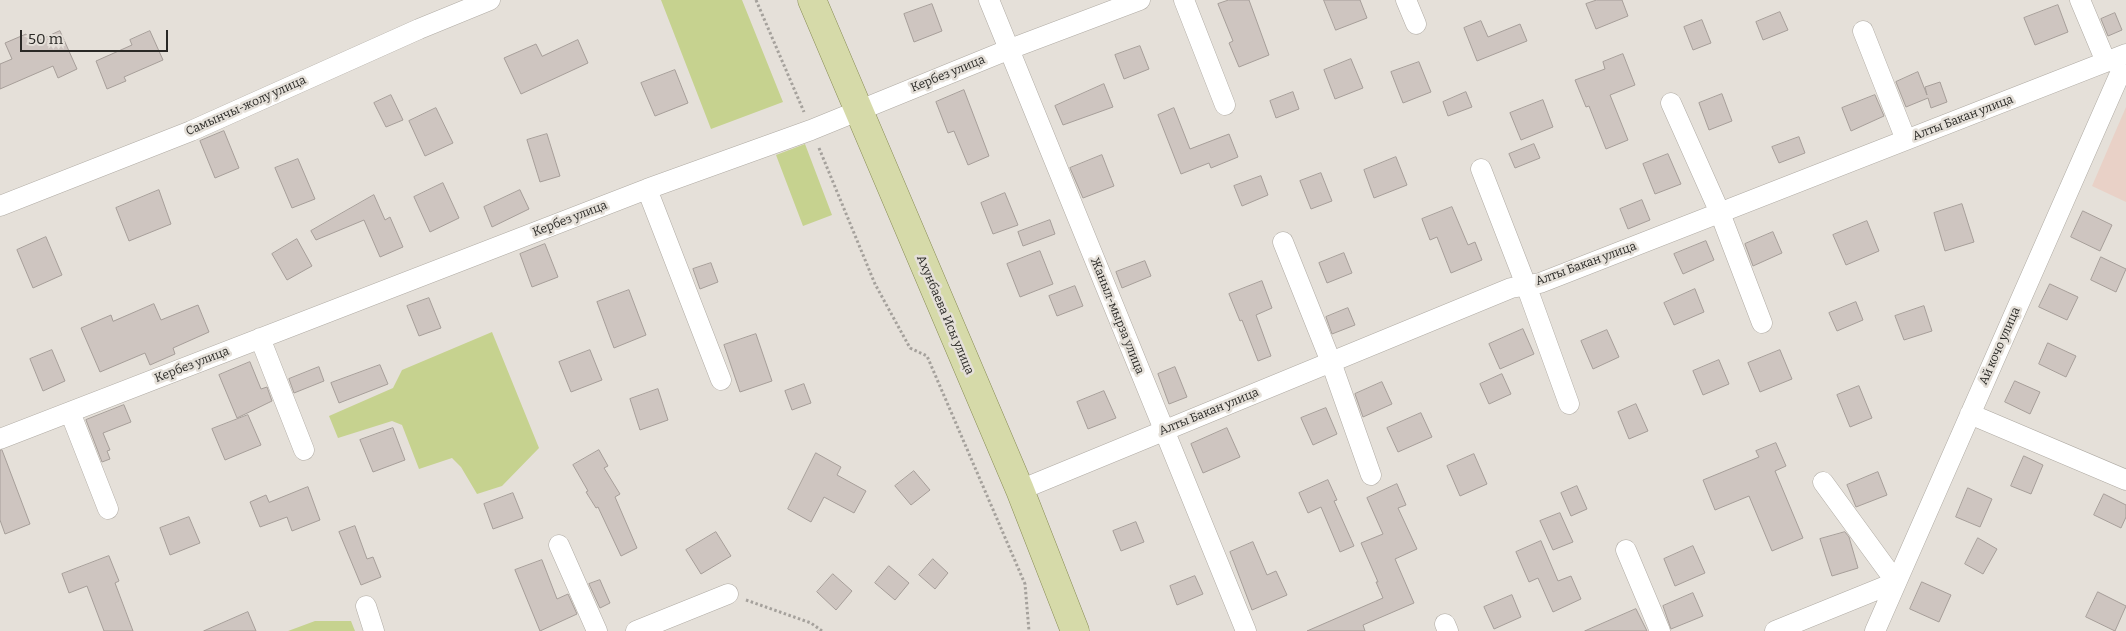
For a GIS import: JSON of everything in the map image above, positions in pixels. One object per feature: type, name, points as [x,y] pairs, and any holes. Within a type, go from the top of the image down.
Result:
[{"type":"main road","name":"Ахунбаева Исы улица","points":[[812,0],[1020,490],[1075,631]]},
{"type":"street","name":"Самынчы-жолу улица","points":[[0,206],[191,131],[490,0]]},
{"type":"street","name":"Жаныл-мырза улица","points":[[989,0],[1246,631]]},
{"type":"street","name":"Кербез улица","points":[[0,439],[647,189],[811,130],[1010,49],[1140,0]]},
{"type":"street","points":[[1184,0],[1225,106]]},
{"type":"street","points":[[1406,0],[1416,24]]},
{"type":"street","points":[[2080,0],[2106,62]]},
{"type":"street","points":[[1863,31],[1906,140]]},
{"type":"street","name":"Алты Бакан улица","points":[[1020,490],[1511,288],[1540,283],[2126,54]]},
{"type":"street","name":"Ай кочо улица","points":[[1875,631],[2126,60]]},
{"type":"street","points":[[1671,103],[1720,213],[1762,323]]},
{"type":"street","points":[[1481,169],[1569,404]]},
{"type":"street","points":[[647,189],[720,380]]},
{"type":"street","points":[[1283,242],[1371,474]]},
{"type":"street","points":[[260,338],[304,450]]},
{"type":"street","points":[[70,412],[108,509]]},
{"type":"street","points":[[1970,414],[2126,480]]},
{"type":"street","points":[[1775,631],[1896,582],[1823,482]]},
{"type":"street","points":[[559,545],[597,631]]},
{"type":"street","points":[[1626,550],[1660,631]]},
{"type":"street","points":[[636,631],[728,594]]},
{"type":"street","points":[[366,606],[374,631]]},
{"type":"path","points":[[756,0],[876,284],[910,348],[927,356],[1025,584],[1029,631]]},
{"type":"path","points":[[728,594],[811,623],[822,631]]},
{"type":"shaded area","points":[[2126,107],[2126,202],[2092,186]]},
{"type":"green space","points":[[661,0],[742,0],[783,102],[711,129]]},
{"type":"green space","points":[[805,144],[832,215],[803,226],[776,155]]},
{"type":"green space","points":[[492,332],[539,448],[502,486],[477,494],[461,467],[452,458],[419,469],[402,425],[392,421],[338,438],[329,416],[393,388],[402,370]]},
{"type":"green space","points":[[315,621],[351,621],[355,631],[288,631]]},
{"type":"building","points":[[1229,0],[1249,0],[1269,55],[1239,67],[1229,43],[1233,41],[1218,4]]},
{"type":"building","points":[[1324,0],[1360,0],[1367,18],[1336,30]]},
{"type":"building","points":[[1597,0],[1622,0],[1628,16],[1596,29],[1586,4]]},
{"type":"building","points":[[932,4],[942,31],[914,42],[904,14]]},
{"type":"building","points":[[2058,5],[2068,32],[2035,45],[2024,18]]},
{"type":"building","points":[[1780,12],[1788,30],[1763,40],[1756,22]]},
{"type":"building","points":[[2115,13],[2122,30],[2108,36],[2101,19]]},
{"type":"building","points":[[1702,20],[1711,43],[1693,50],[1684,27]]},
{"type":"building","points":[[1481,21],[1488,37],[1520,24],[1527,41],[1477,61],[1464,28]]},
{"type":"building","points":[[60,31],[77,69],[58,78],[53,66],[0,89],[0,64],[12,59],[5,43],[26,34],[30,44]]},
{"type":"building","points":[[150,31],[163,60],[124,77],[126,81],[107,89],[96,61],[132,45],[130,40]]},
{"type":"building","points":[[578,40],[588,63],[521,94],[504,58],[536,44],[542,56]]},
{"type":"building","points":[[1140,46],[1149,69],[1124,79],[1115,55]]},
{"type":"building","points":[[1623,54],[1635,85],[1610,95],[1628,140],[1606,149],[1589,106],[1586,107],[1575,80],[1605,69],[1603,62]]},
{"type":"building","points":[[1351,59],[1363,88],[1335,99],[1324,70]]},
{"type":"building","points":[[1419,62],[1431,92],[1403,103],[1391,72]]},
{"type":"building","points":[[675,70],[688,103],[655,116],[641,83]]},
{"type":"building","points":[[1918,72],[1927,95],[1925,87],[1940,82],[1947,102],[1931,108],[1928,98],[1906,107],[1896,82]]},
{"type":"building","points":[[1104,84],[1113,107],[1063,125],[1055,106]]},
{"type":"building","points":[[964,90],[989,156],[968,165],[954,131],[948,133],[936,102]]},
{"type":"building","points":[[1293,92],[1299,109],[1276,118],[1270,101]]},
{"type":"building","points":[[1466,92],[1472,107],[1448,116],[1443,102]]},
{"type":"building","points":[[1722,94],[1732,121],[1709,130],[1699,103]]},
{"type":"building","points":[[391,95],[403,120],[386,127],[374,103]]},
{"type":"building","points":[[1875,95],[1884,116],[1851,131],[1842,108]]},
{"type":"building","points":[[1543,100],[1553,127],[1521,140],[1510,113]]},
{"type":"building","points":[[436,108],[453,143],[425,156],[409,121]]},
{"type":"building","points":[[1174,108],[1190,149],[1229,134],[1238,157],[1211,168],[1209,163],[1181,174],[1158,115]]},
{"type":"building","points":[[224,131],[239,168],[215,178],[200,141]]},
{"type":"building","points":[[547,134],[560,176],[540,182],[527,140]]},
{"type":"building","points":[[1799,137],[1805,153],[1779,163],[1772,147]]},
{"type":"building","points":[[1534,144],[1540,158],[1515,168],[1509,154]]},
{"type":"building","points":[[1668,154],[1681,184],[1655,194],[1643,164]]},
{"type":"building","points":[[1102,155],[1114,186],[1083,198],[1070,168]]},
{"type":"building","points":[[1396,157],[1407,185],[1374,198],[1364,170]]},
{"type":"building","points":[[298,159],[315,199],[292,208],[275,168]]},
{"type":"building","points":[[1321,173],[1332,201],[1311,209],[1300,181]]},
{"type":"building","points":[[1261,176],[1268,195],[1242,206],[1234,186]]},
{"type":"building","points":[[443,183],[459,218],[430,232],[414,197]]},
{"type":"building","points":[[159,190],[171,224],[129,241],[116,208]]},
{"type":"building","points":[[520,190],[529,209],[492,227],[484,207]]},
{"type":"building","points":[[1005,193],[1018,225],[993,234],[981,203]]},
{"type":"building","points":[[374,195],[385,220],[390,217],[403,247],[380,257],[364,220],[316,240],[311,231]]},
{"type":"building","points":[[1642,200],[1650,220],[1628,229],[1620,209]]},
{"type":"building","points":[[1962,204],[1974,242],[1945,251],[1934,213]]},
{"type":"building","points":[[1452,207],[1468,245],[1475,242],[1482,260],[1451,273],[1437,237],[1430,240],[1422,219]]},
{"type":"building","points":[[2083,211],[2112,225],[2100,251],[2071,237]]},
{"type":"building","points":[[1050,220],[1055,234],[1023,246],[1018,232]]},
{"type":"building","points":[[1867,221],[1879,251],[1846,265],[1833,235]]},
{"type":"building","points":[[1773,232],[1782,253],[1753,266],[1745,244]]},
{"type":"building","points":[[46,237],[62,275],[33,288],[17,250]]},
{"type":"building","points":[[297,239],[312,266],[287,280],[272,254]]},
{"type":"building","points":[[1706,241],[1714,260],[1683,274],[1674,254]]},
{"type":"building","points":[[545,244],[558,277],[532,287],[520,254]]},
{"type":"building","points":[[1040,251],[1053,284],[1020,297],[1007,264]]},
{"type":"building","points":[[1344,253],[1352,273],[1327,283],[1319,263]]},
{"type":"building","points":[[2101,257],[2126,269],[2116,292],[2091,280]]},
{"type":"building","points":[[1145,261],[1151,276],[1122,288],[1116,272]]},
{"type":"building","points":[[711,263],[718,282],[700,289],[693,269]]},
{"type":"building","points":[[1262,281],[1272,308],[1256,315],[1271,356],[1258,361],[1242,320],[1240,321],[1229,294]]},
{"type":"building","points":[[2050,284],[2078,297],[2067,320],[2039,307]]},
{"type":"building","points":[[1075,286],[1083,306],[1057,316],[1049,296]]},
{"type":"building","points":[[1695,289],[1704,312],[1674,325],[1664,303]]},
{"type":"building","points":[[629,290],[646,335],[614,348],[597,302]]},
{"type":"building","points":[[429,298],[441,328],[419,336],[407,306]]},
{"type":"building","points":[[1856,302],[1863,320],[1837,331],[1829,313]]},
{"type":"building","points":[[154,304],[161,320],[198,305],[209,332],[173,348],[175,354],[150,365],[145,353],[100,372],[81,328],[111,315],[113,321]]},
{"type":"building","points":[[1924,306],[1932,331],[1904,340],[1895,316]]},
{"type":"building","points":[[1348,308],[1355,325],[1332,334],[1326,317]]},
{"type":"building","points":[[1523,329],[1534,354],[1500,369],[1489,344]]},
{"type":"building","points":[[1607,330],[1619,357],[1593,369],[1581,341]]},
{"type":"building","points":[[756,334],[772,381],[740,392],[724,345]]},
{"type":"building","points":[[2048,343],[2076,356],[2066,377],[2039,364]]},
{"type":"building","points":[[52,350],[65,381],[43,391],[30,359]]},
{"type":"building","points":[[590,350],[602,380],[571,392],[559,362]]},
{"type":"building","points":[[1780,350],[1792,379],[1760,392],[1748,363]]},
{"type":"building","points":[[1719,360],[1729,384],[1703,395],[1693,371]]},
{"type":"building","points":[[250,362],[261,389],[267,387],[272,401],[237,418],[219,375]]},
{"type":"building","points":[[380,365],[388,384],[339,403],[331,383]]},
{"type":"building","points":[[319,367],[324,381],[294,393],[289,379]]},
{"type":"building","points":[[1175,367],[1187,397],[1169,404],[1158,374]]},
{"type":"building","points":[[1502,374],[1511,394],[1489,404],[1480,384]]},
{"type":"building","points":[[2015,381],[2040,392],[2030,414],[2005,402]]},
{"type":"building","points":[[1382,382],[1392,404],[1363,417],[1355,394]]},
{"type":"building","points":[[804,384],[811,403],[792,410],[785,391]]},
{"type":"building","points":[[1859,386],[1872,418],[1850,427],[1837,395]]},
{"type":"building","points":[[658,389],[668,420],[640,430],[630,399]]},
{"type":"building","points":[[1104,391],[1116,418],[1088,429],[1077,402]]},
{"type":"building","points":[[1636,404],[1648,431],[1629,439],[1618,412]]},
{"type":"building","points":[[124,405],[131,422],[103,433],[110,450],[107,451],[110,459],[102,462],[86,420]]},
{"type":"building","points":[[1326,408],[1337,434],[1313,445],[1301,418]]},
{"type":"building","points":[[1421,413],[1432,437],[1398,452],[1387,428]]},
{"type":"building","points":[[248,415],[261,445],[225,460],[212,429]]},
{"type":"building","points":[[393,428],[405,460],[373,472],[360,440]]},
{"type":"building","points":[[1227,428],[1240,457],[1203,473],[1191,444]]},
{"type":"building","points":[[1776,443],[1786,466],[1775,471],[1803,538],[1772,551],[1749,496],[1715,510],[1703,480],[1759,457],[1756,451]]},
{"type":"building","points":[[2,450],[30,524],[5,534],[0,520],[0,451]]},
{"type":"building","points":[[599,450],[608,466],[604,468],[620,494],[615,497],[637,548],[621,556],[598,507],[596,508],[586,492],[588,491],[573,465]]},
{"type":"building","points":[[816,453],[841,467],[837,475],[866,491],[854,513],[824,497],[811,522],[788,509]]},
{"type":"building","points":[[1474,454],[1487,484],[1460,496],[1447,466]]},
{"type":"building","points":[[2024,456],[2043,465],[2031,494],[2011,486]]},
{"type":"building","points":[[914,471],[930,490],[911,505],[895,486]]},
{"type":"building","points":[[1878,472],[1887,495],[1856,507],[1847,485]]},
{"type":"building","points":[[1328,480],[1337,500],[1334,501],[1354,546],[1340,552],[1321,507],[1308,513],[1299,493]]},
{"type":"building","points":[[1397,484],[1406,505],[1398,508],[1417,549],[1395,559],[1414,603],[1363,625],[1365,631],[1307,631],[1383,598],[1361,543],[1383,534],[1367,498]]},
{"type":"building","points":[[1577,486],[1587,509],[1571,516],[1561,493]]},
{"type":"building","points":[[308,487],[320,520],[292,531],[287,517],[260,527],[250,502],[266,495],[269,502]]},
{"type":"building","points":[[1968,488],[1992,499],[1980,527],[1956,517]]},
{"type":"building","points":[[513,493],[523,518],[493,529],[484,504]]},
{"type":"building","points":[[2104,494],[2126,505],[2126,517],[2121,528],[2094,515]]},
{"type":"building","points":[[1560,513],[1573,542],[1553,550],[1540,521]]},
{"type":"building","points":[[189,517],[200,543],[170,555],[160,528]]},
{"type":"building","points":[[1136,522],[1144,542],[1121,551],[1113,531]]},
{"type":"building","points":[[355,526],[367,559],[373,557],[381,577],[361,585],[339,532]]},
{"type":"building","points":[[716,532],[731,556],[701,574],[686,550]]},
{"type":"building","points":[[1845,532],[1849,537],[1858,568],[1832,576],[1820,539]]},
{"type":"building","points":[[1978,538],[1997,549],[1983,574],[1965,564]]},
{"type":"building","points":[[1541,541],[1558,581],[1571,576],[1581,599],[1553,612],[1538,578],[1529,582],[1516,552]]},
{"type":"building","points":[[1253,542],[1267,575],[1276,571],[1287,595],[1252,610],[1230,552]]},
{"type":"building","points":[[1693,546],[1705,573],[1675,586],[1664,559]]},
{"type":"building","points":[[109,556],[119,581],[115,583],[133,631],[104,631],[87,586],[69,593],[62,574]]},
{"type":"building","points":[[933,559],[948,573],[935,589],[919,575]]},
{"type":"building","points":[[542,560],[557,599],[568,594],[577,614],[540,631],[515,570]]},
{"type":"building","points":[[889,566],[909,583],[895,600],[875,583]]},
{"type":"building","points":[[833,574],[852,591],[836,610],[817,592]]},
{"type":"building","points":[[1195,576],[1203,594],[1177,605],[1170,586]]},
{"type":"building","points":[[600,580],[610,603],[600,608],[589,584]]},
{"type":"building","points":[[1922,582],[1951,595],[1939,622],[1910,609]]},
{"type":"building","points":[[2098,592],[2126,606],[2115,631],[2086,617]]},
{"type":"building","points":[[1693,593],[1703,616],[1671,629],[1663,606]]},
{"type":"building","points":[[1512,595],[1521,617],[1494,629],[1484,607]]},
{"type":"building","points":[[1636,609],[1647,631],[1585,631]]},
{"type":"building","points":[[248,612],[256,631],[204,631]]}]
